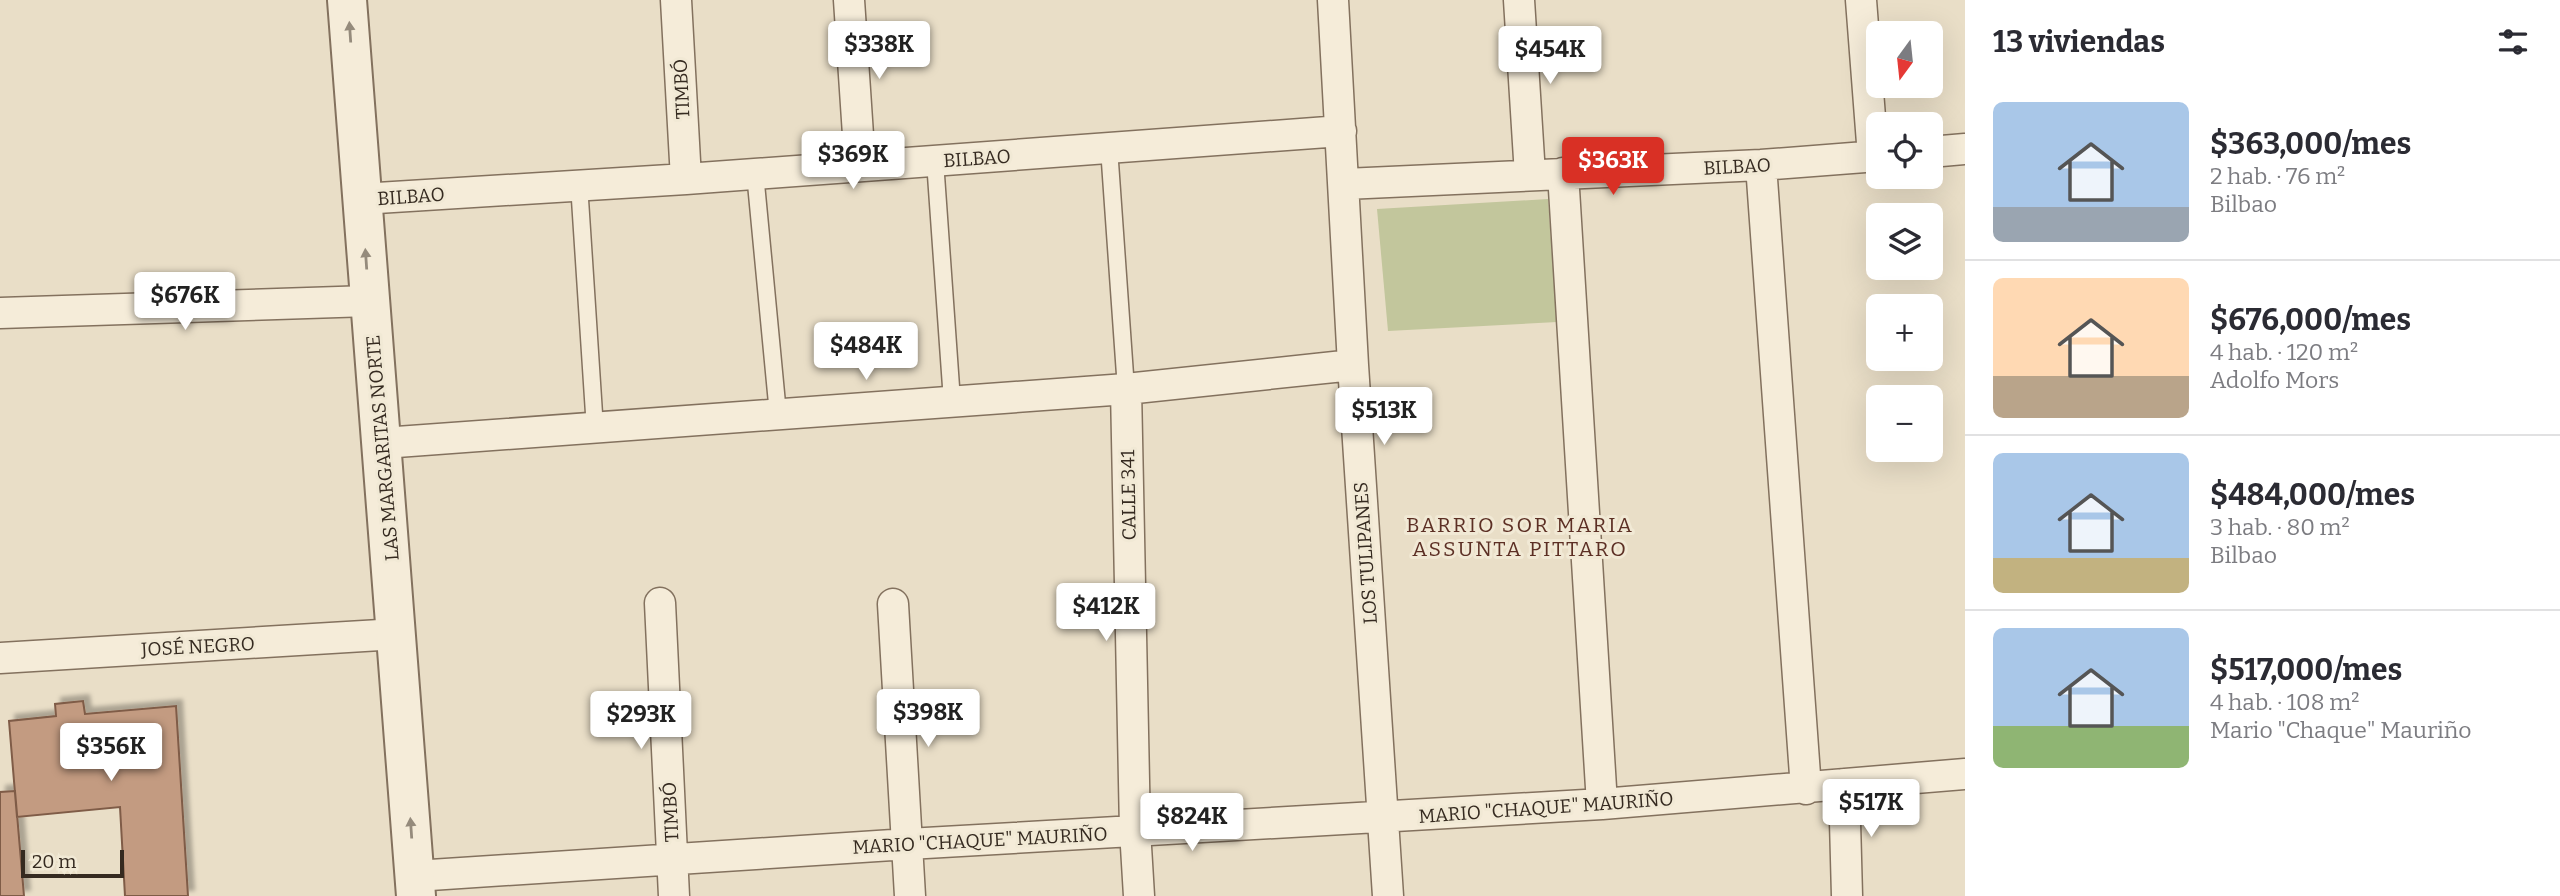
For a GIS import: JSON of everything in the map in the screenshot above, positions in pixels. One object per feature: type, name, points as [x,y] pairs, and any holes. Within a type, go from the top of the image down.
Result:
[{"type":"street","name":"LAS MARGARITAS NORTE","points":[[347,0],[415,886]]},
{"type":"street","name":"TIMBÓ","points":[[676,0],[686,179]]},
{"type":"street","points":[[849,0],[860,165]]},
{"type":"street","name":"LOS TULIPANES","points":[[1333,0],[1353,365],[1388,896]]},
{"type":"street","points":[[1519,0],[1530,175]]},
{"type":"street","points":[[1861,0],[1871,112]]},
{"type":"street","name":"BILBAO","points":[[361,199],[686,179],[1341,131]]},
{"type":"street","points":[[1943,151],[1965,149]]},
{"type":"street","name":"BILBAO","points":[[1345,184],[1761,165],[1866,157]]},
{"type":"street","points":[[1761,165],[1805,789]]},
{"type":"street","points":[[1563,173],[1602,804]]},
{"type":"street","points":[[0,313],[369,301]]},
{"type":"street","points":[[383,443],[1126,389],[1353,365]]},
{"type":"street","name":"CALLE 341","points":[[1126,389],[1135,831],[1139,896]]},
{"type":"street","name":"TIMBÓ","points":[[660,603],[674,896]]},
{"type":"street","points":[[893,604],[911,896]]},
{"type":"street","name":"JOSÉ NEGRO","points":[[0,658],[397,635]]},
{"type":"street","name":"MARIO \"CHAQUE\" MAURIÑO","points":[[415,886],[672,858],[1602,804],[1965,774]]},
{"type":"street","points":[[1844,784],[1847,896]]},
{"type":"lane","points":[[1110,148],[1126,389]]},
{"type":"lane","points":[[935,161],[952,401]]},
{"type":"lane","points":[[755,173],[778,414]]},
{"type":"lane","points":[[579,184],[595,429]]},
{"type":"green space","points":[[1548,199],[1557,322],[1388,331],[1377,209]]},
{"type":"building","points":[[83,701],[85,714],[176,706],[188,896],[125,896],[120,807],[17,817],[9,721],[56,716],[55,704]]},
{"type":"building","points":[[15,791],[24,896],[0,896],[0,792]]},
{"type":"district","name":"BARRIO SOR MARIA ASSUNTA PITTARO","points":[[1520,537]]}]
